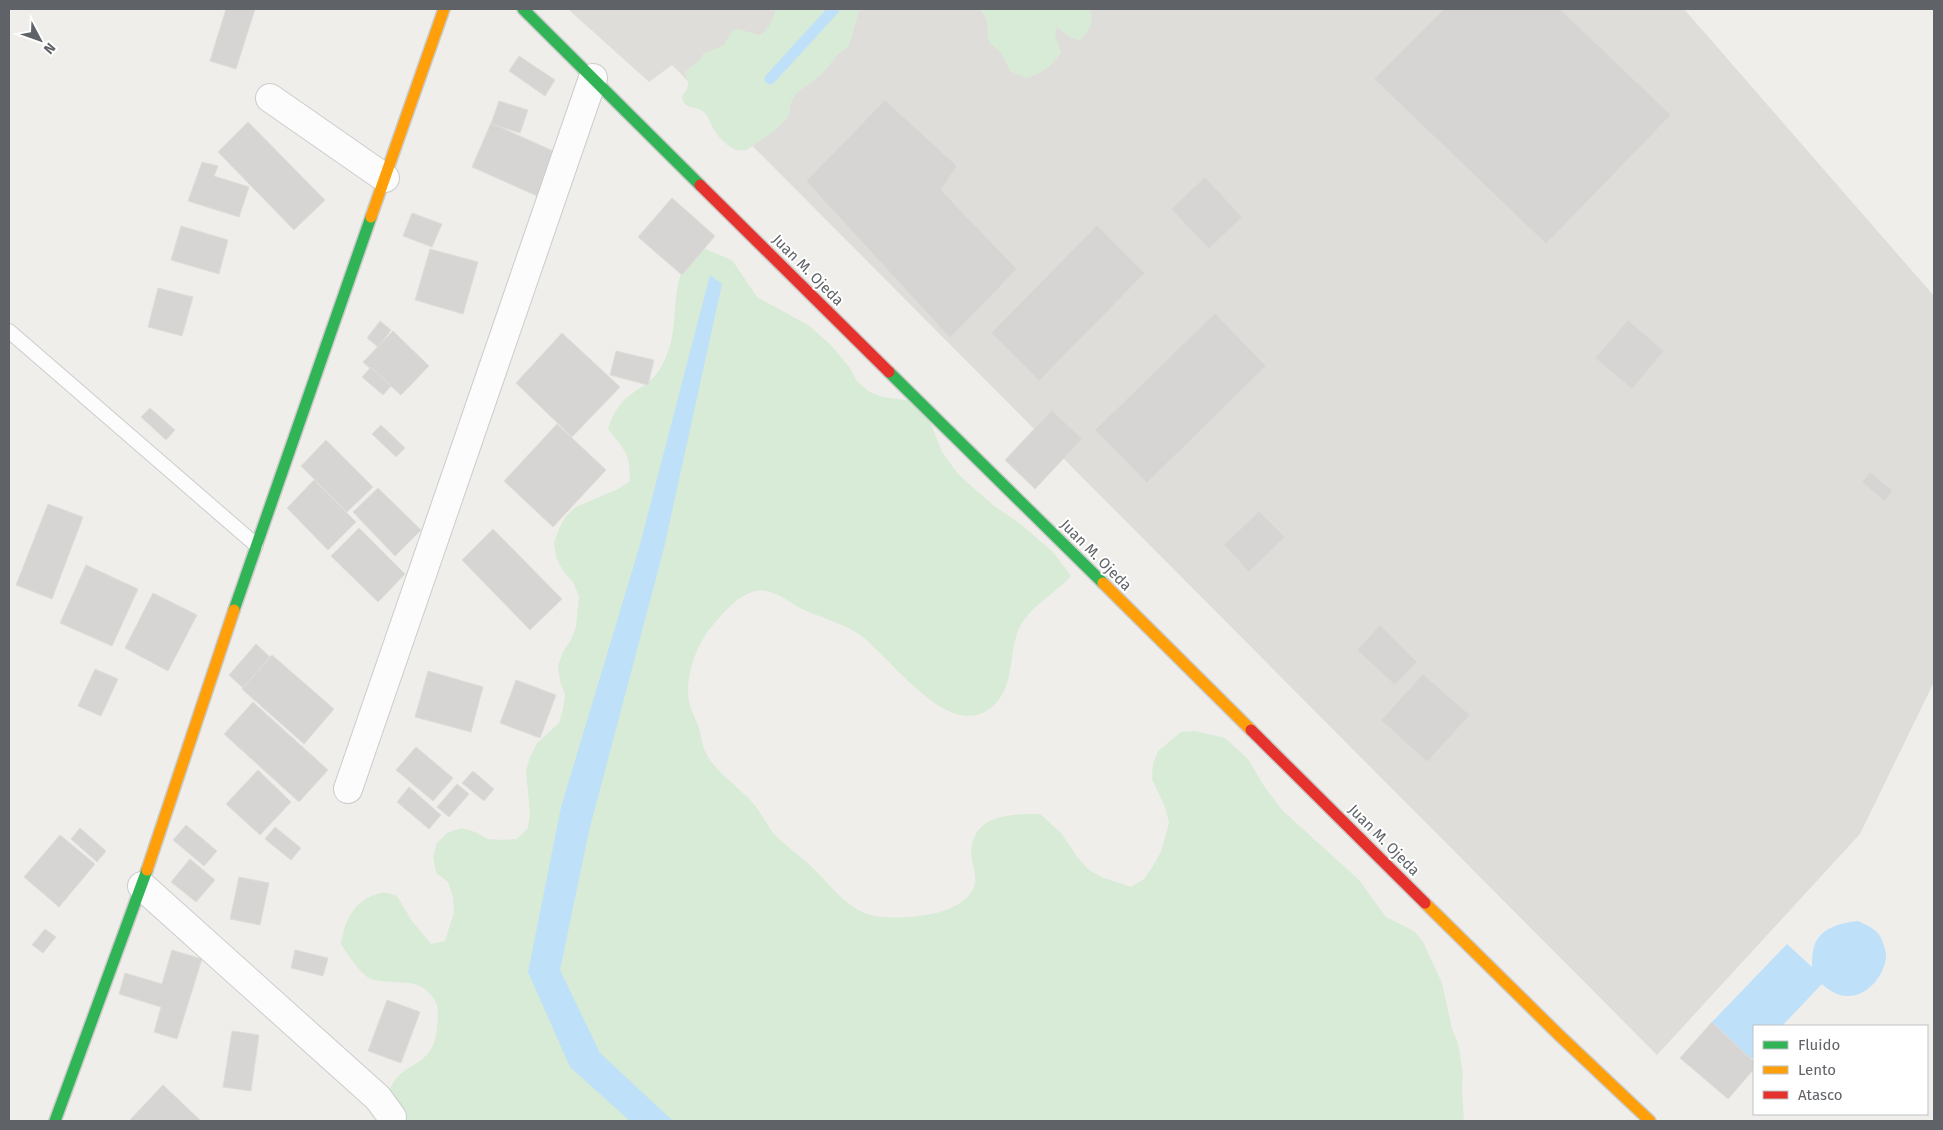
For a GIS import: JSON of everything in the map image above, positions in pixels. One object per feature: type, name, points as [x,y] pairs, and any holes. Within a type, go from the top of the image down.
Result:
[{"type":"street","points":[[55,1121],[142,886],[256,545],[444,9]]},
{"type":"street","name":"Juan M. Ojeda","points":[[523,9],[1538,1014],[1650,1121]]},
{"type":"street","points":[[348,789],[593,78]]},
{"type":"street","points":[[270,98],[385,178]]},
{"type":"street","points":[[142,886],[378,1098],[392,1116],[391,1121]]},
{"type":"lane","points":[[9,332],[256,545]]},
{"type":"shaded area","points":[[568,9],[1684,9],[1934,296],[1934,682],[1860,834],[1657,1055],[672,65],[649,82]]},
{"type":"green space","points":[[776,9],[859,10],[849,46],[837,55],[823,73],[798,92],[792,99],[788,117],[773,132],[748,149],[743,151],[737,150],[727,145],[718,136],[702,110],[688,106],[683,101],[682,96],[688,87],[685,72],[701,59],[703,54],[724,45],[733,30],[738,29],[759,35],[763,33],[770,24]]},
{"type":"green space","points":[[979,9],[1089,9],[1092,18],[1089,29],[1080,40],[1071,38],[1057,27],[1055,35],[1061,52],[1046,68],[1026,78],[1010,71],[1002,54],[989,42],[987,20]]},
{"type":"green space","points":[[705,249],[732,260],[757,297],[808,325],[830,344],[850,368],[857,381],[868,391],[882,397],[912,401],[931,424],[942,452],[959,475],[994,506],[1019,523],[1053,552],[1071,576],[1022,622],[1015,640],[1005,688],[995,704],[978,715],[959,715],[940,707],[903,676],[870,644],[850,629],[803,610],[782,597],[767,591],[756,591],[744,596],[717,620],[707,633],[697,651],[690,672],[689,702],[699,728],[704,749],[713,764],[752,802],[774,834],[842,898],[860,911],[871,915],[906,917],[920,916],[948,909],[960,903],[969,895],[975,884],[971,851],[974,839],[979,830],[987,823],[1006,816],[1040,814],[1061,833],[1088,869],[1101,877],[1131,887],[1144,879],[1153,866],[1161,852],[1169,823],[1165,807],[1152,779],[1153,764],[1158,751],[1181,732],[1195,731],[1225,738],[1248,759],[1264,786],[1282,810],[1359,880],[1386,917],[1414,931],[1423,942],[1442,983],[1452,1029],[1458,1043],[1463,1073],[1464,1121],[390,1121],[388,1108],[389,1091],[396,1078],[418,1063],[431,1050],[437,1026],[437,1005],[430,994],[415,984],[380,981],[367,977],[354,963],[341,944],[345,927],[352,912],[364,900],[381,893],[387,893],[397,896],[412,921],[431,944],[445,941],[454,912],[453,897],[448,882],[436,873],[433,857],[437,843],[447,833],[461,828],[475,832],[488,839],[502,840],[517,839],[528,828],[530,814],[526,771],[537,743],[559,723],[565,695],[560,681],[558,666],[576,627],[579,596],[573,582],[563,571],[556,557],[554,543],[566,516],[576,507],[618,489],[630,481],[628,458],[619,442],[608,429],[620,405],[632,393],[650,381],[660,368],[671,341],[677,291],[682,273],[692,257]]},
{"type":"water","points":[[710,275],[722,284],[664,548],[589,831],[560,970],[600,1053],[673,1121],[630,1121],[570,1067],[528,972],[561,807],[639,548]]},
{"type":"water","points":[[1858,921],[1870,927],[1878,933],[1884,945],[1886,955],[1883,969],[1880,976],[1864,992],[1857,995],[1842,996],[1822,984],[1783,1025],[1753,1025],[1753,1057],[1751,1059],[1712,1022],[1787,944],[1812,967],[1815,943],[1819,937],[1824,932],[1843,923]]},
{"type":"building","points":[[226,9],[255,9],[236,69],[210,61]]},
{"type":"building","points":[[1444,9],[1560,9],[1671,115],[1546,244],[1374,79]]},
{"type":"building","points":[[519,56],[555,80],[545,96],[509,71]]},
{"type":"building","points":[[885,100],[957,166],[941,190],[1017,269],[950,338],[806,181]]},
{"type":"building","points":[[499,101],[528,110],[520,133],[491,124]]},
{"type":"building","points":[[248,122],[325,200],[294,230],[218,152]]},
{"type":"building","points":[[491,123],[564,156],[544,199],[472,167]]},
{"type":"building","points":[[202,162],[218,166],[214,176],[249,187],[239,217],[188,201]]},
{"type":"building","points":[[1205,177],[1242,217],[1209,249],[1171,209]]},
{"type":"building","points":[[672,198],[715,236],[682,275],[638,237]]},
{"type":"building","points":[[412,213],[442,224],[432,247],[403,236]]},
{"type":"building","points":[[1097,225],[1145,273],[1039,381],[991,333]]},
{"type":"building","points":[[181,226],[228,240],[219,274],[171,260]]},
{"type":"building","points":[[430,249],[478,262],[463,314],[415,300]]},
{"type":"building","points":[[158,288],[193,297],[182,336],[148,327]]},
{"type":"building","points":[[1215,313],[1266,366],[1147,483],[1095,430]]},
{"type":"building","points":[[1628,320],[1664,351],[1632,389],[1595,358]]},
{"type":"building","points":[[380,321],[391,330],[378,347],[367,338]]},
{"type":"building","points":[[393,331],[429,366],[401,395],[363,362]]},
{"type":"building","points":[[562,333],[620,387],[572,437],[516,383]]},
{"type":"building","points":[[616,351],[654,360],[648,385],[610,375]]},
{"type":"building","points":[[371,367],[391,386],[383,395],[362,377]]},
{"type":"building","points":[[150,408],[175,430],[166,440],[141,417]]},
{"type":"building","points":[[1052,410],[1082,439],[1035,489],[1005,460]]},
{"type":"building","points":[[557,424],[606,470],[553,527],[504,481]]},
{"type":"building","points":[[381,425],[405,448],[396,457],[372,434]]},
{"type":"building","points":[[326,440],[373,487],[347,512],[301,466]]},
{"type":"building","points":[[1870,472],[1893,491],[1884,501],[1862,482]]},
{"type":"building","points":[[314,480],[356,522],[328,550],[287,508]]},
{"type":"building","points":[[378,488],[421,530],[395,556],[353,512]]},
{"type":"building","points":[[48,504],[83,517],[52,599],[16,585]]},
{"type":"building","points":[[1259,511],[1285,537],[1249,572],[1224,545]]},
{"type":"building","points":[[359,528],[405,574],[378,602],[331,556]]},
{"type":"building","points":[[493,529],[562,599],[530,630],[462,560]]},
{"type":"building","points":[[86,565],[138,589],[112,646],[60,623]]},
{"type":"building","points":[[153,593],[197,615],[168,671],[125,648]]},
{"type":"building","points":[[1380,625],[1417,662],[1395,685],[1357,650]]},
{"type":"building","points":[[256,644],[270,657],[243,688],[229,675]]},
{"type":"building","points":[[272,655],[334,709],[304,744],[242,689]]},
{"type":"building","points":[[95,669],[118,679],[101,716],[78,706]]},
{"type":"building","points":[[428,671],[483,687],[471,732],[415,717]]},
{"type":"building","points":[[1423,674],[1470,715],[1427,762],[1381,720]]},
{"type":"building","points":[[516,680],[556,695],[540,738],[500,723]]},
{"type":"building","points":[[253,702],[328,770],[299,802],[224,734]]},
{"type":"building","points":[[416,747],[453,778],[433,801],[396,770]]},
{"type":"building","points":[[258,770],[291,802],[260,835],[226,804]]},
{"type":"building","points":[[473,771],[494,789],[484,801],[462,783]]},
{"type":"building","points":[[457,784],[469,794],[449,817],[437,807]]},
{"type":"building","points":[[409,787],[441,815],[429,829],[397,802]]},
{"type":"building","points":[[186,825],[217,851],[204,866],[173,840]]},
{"type":"building","points":[[275,827],[301,848],[291,860],[265,839]]},
{"type":"building","points":[[80,828],[106,851],[97,862],[71,839]]},
{"type":"building","points":[[60,835],[95,864],[59,907],[24,877]]},
{"type":"building","points":[[190,859],[215,880],[196,902],[171,882]]},
{"type":"building","points":[[239,877],[269,883],[260,925],[230,919]]},
{"type":"building","points":[[45,929],[56,937],[43,953],[32,945]]},
{"type":"building","points":[[172,950],[202,959],[177,1039],[154,1032],[161,1007],[119,994],[125,973],[162,984]]},
{"type":"building","points":[[295,950],[328,958],[323,976],[291,968]]},
{"type":"building","points":[[387,1000],[420,1012],[401,1063],[368,1051]]},
{"type":"building","points":[[1712,1022],[1753,1061],[1753,1070],[1728,1099],[1680,1058]]},
{"type":"building","points":[[232,1031],[259,1035],[251,1091],[223,1087]]},
{"type":"building","points":[[163,1085],[201,1121],[129,1121]]},
{"type":"waterway","points":[[770,79],[834,9]]},
{"type":"traffic: fast","points":[[523,9],[700,185]]},
{"type":"traffic: fast","points":[[234,610],[371,217]]},
{"type":"traffic: fast","points":[[889,372],[1103,583]]},
{"type":"traffic: fast","points":[[55,1121],[147,870]]},
{"type":"traffic: slow","points":[[371,217],[444,9]]},
{"type":"traffic: slow","points":[[1103,583],[1251,730]]},
{"type":"traffic: slow","points":[[147,870],[234,610]]},
{"type":"traffic: slow","points":[[1425,903],[1559,1035],[1650,1121]]},
{"type":"traffic: jam","points":[[700,185],[889,372]]},
{"type":"traffic: jam","points":[[1251,730],[1425,903]]}]
